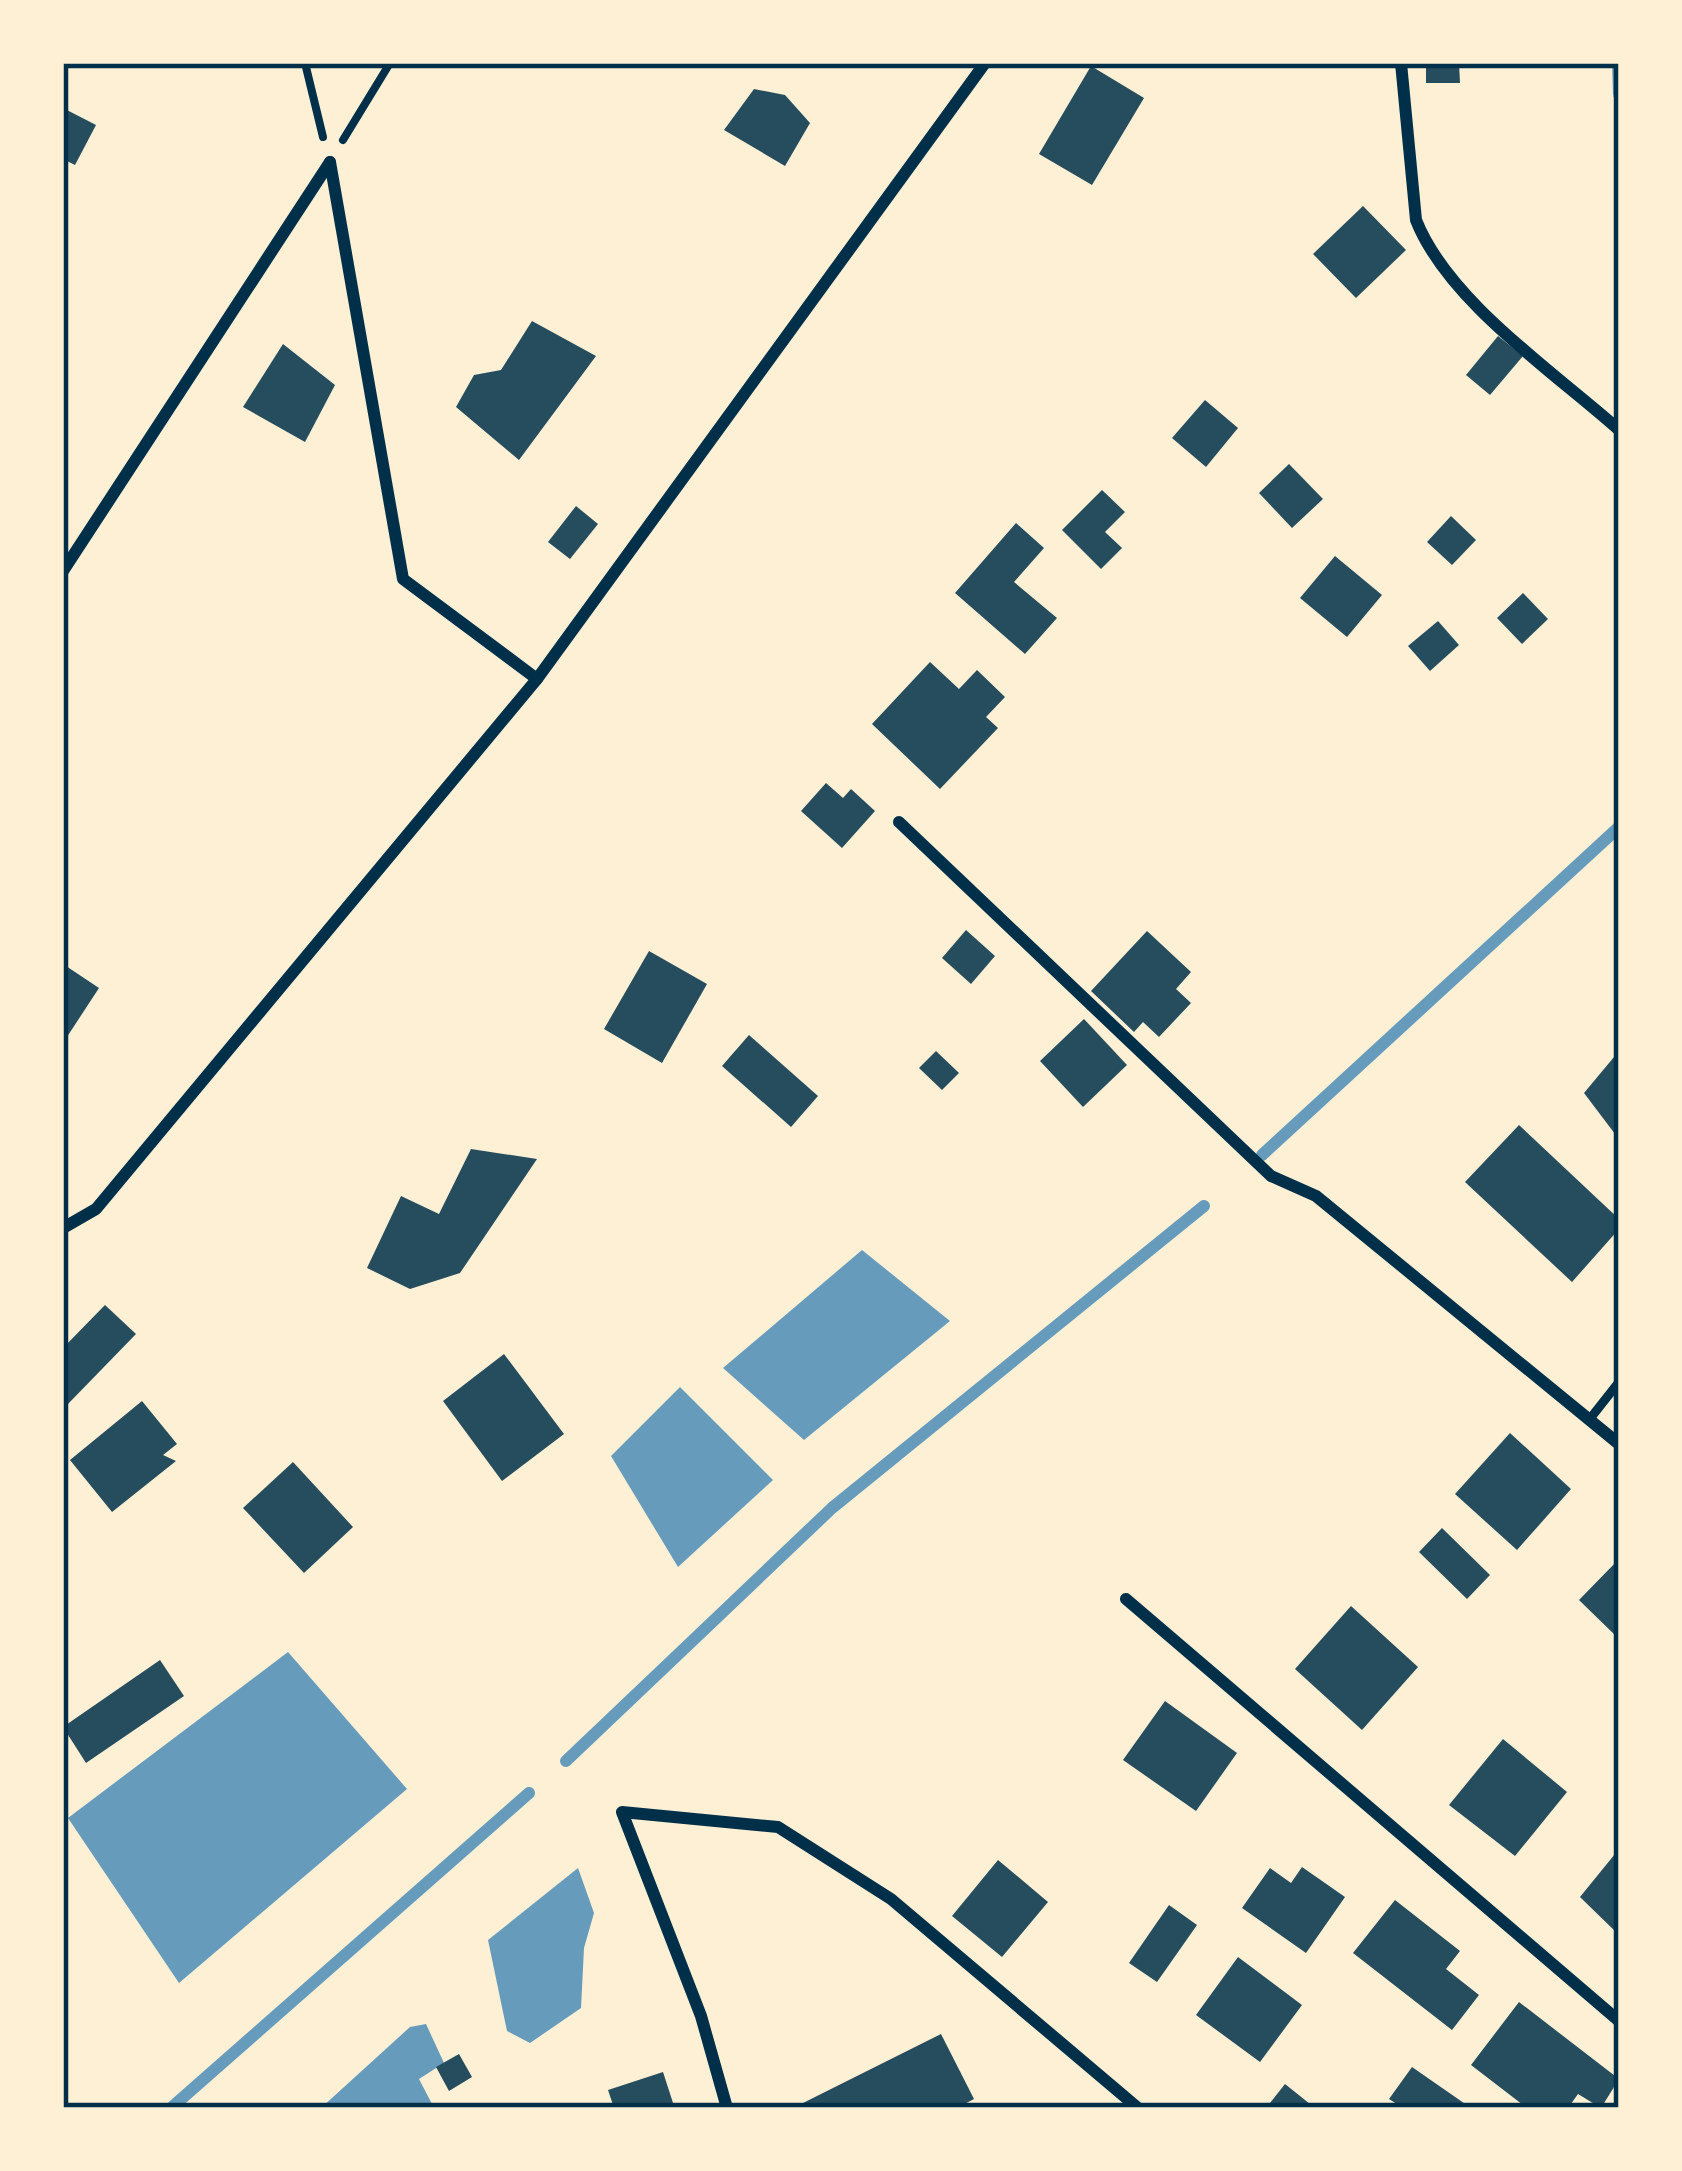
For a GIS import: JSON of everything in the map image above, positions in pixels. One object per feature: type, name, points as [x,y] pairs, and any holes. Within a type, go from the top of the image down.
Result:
[{"type":"street","points":[[63,1228],[96,1209],[537,680],[985,63]]},
{"type":"street","points":[[1401,63],[1417,220],[1425,242],[1446,275],[1619,430]]},
{"type":"street","points":[[63,571],[330,162]]},
{"type":"street","points":[[330,162],[403,580],[537,680]]},
{"type":"street","points":[[899,822],[1271,1176],[1316,1196],[1619,1444]]},
{"type":"street","points":[[1126,1599],[1619,2021]]},
{"type":"street","points":[[728,2108],[701,2016],[622,1812],[778,1827],[891,1899],[1138,2108]]},
{"type":"lane","points":[[1588,1420],[1619,1382]]},
{"type":"path","points":[[305,63],[330,162]]},
{"type":"path","points":[[330,162],[390,63]]},
{"type":"water","points":[[862,1250],[950,1321],[804,1440],[723,1368]]},
{"type":"water","points":[[680,1387],[773,1480],[678,1567],[611,1456]]},
{"type":"water","points":[[288,1652],[407,1789],[179,1983],[68,1818]]},
{"type":"water","points":[[578,1868],[594,1913],[584,1948],[581,2008],[530,2043],[507,2031],[488,1940]]},
{"type":"water","points":[[426,2024],[444,2063],[419,2079],[432,2104],[321,2108],[410,2027]]},
{"type":"building","points":[[1426,63],[1459,63],[1460,83],[1426,83]]},
{"type":"building","points":[[1091,66],[1144,98],[1092,185],[1039,154]]},
{"type":"building","points":[[754,89],[785,95],[810,123],[785,166],[724,130]]},
{"type":"building","points":[[63,108],[96,125],[75,165],[63,159]]},
{"type":"building","points":[[1363,206],[1406,250],[1356,298],[1313,254]]},
{"type":"building","points":[[532,321],[596,356],[519,460],[456,407],[474,375],[501,370]]},
{"type":"building","points":[[1498,336],[1523,356],[1490,395],[1466,375]]},
{"type":"building","points":[[283,344],[335,385],[305,442],[243,407]]},
{"type":"building","points":[[1205,400],[1238,428],[1206,467],[1172,438]]},
{"type":"building","points":[[1289,464],[1323,499],[1292,528],[1259,493]]},
{"type":"building","points":[[1102,490],[1125,512],[1105,532],[1122,548],[1101,569],[1062,530]]},
{"type":"building","points":[[576,506],[598,524],[570,559],[548,542]]},
{"type":"building","points":[[1451,516],[1476,540],[1452,565],[1427,542]]},
{"type":"building","points":[[1016,523],[1044,548],[1014,582],[1057,618],[1025,654],[955,593]]},
{"type":"building","points":[[1335,556],[1382,595],[1347,637],[1300,598]]},
{"type":"building","points":[[1523,593],[1548,619],[1522,644],[1497,618]]},
{"type":"building","points":[[1438,621],[1459,645],[1430,671],[1408,646]]},
{"type":"building","points":[[930,662],[959,689],[977,670],[1005,697],[986,717],[998,728],[940,789],[872,724]]},
{"type":"building","points":[[826,783],[843,798],[851,789],[875,811],[842,848],[801,811]]},
{"type":"building","points":[[966,930],[995,956],[971,984],[942,958]]},
{"type":"building","points":[[1147,931],[1191,972],[1176,989],[1191,1003],[1159,1037],[1143,1022],[1134,1032],[1091,991]]},
{"type":"building","points":[[649,951],[707,984],[662,1063],[604,1029]]},
{"type":"building","points":[[63,964],[99,988],[63,1043]]},
{"type":"building","points":[[1084,1019],[1127,1065],[1083,1107],[1040,1061]]},
{"type":"building","points":[[749,1035],[818,1096],[791,1127],[722,1066]]},
{"type":"building","points":[[936,1051],[959,1073],[942,1090],[919,1068]]},
{"type":"building","points":[[1619,1051],[1619,1129],[1615,1134],[1584,1093]]},
{"type":"building","points":[[1519,1125],[1619,1219],[1619,1229],[1572,1282],[1465,1182]]},
{"type":"building","points":[[471,1149],[537,1159],[460,1273],[410,1289],[367,1268],[401,1196],[439,1214]]},
{"type":"building","points":[[105,1305],[136,1334],[67,1405],[63,1348]]},
{"type":"building","points":[[504,1354],[564,1434],[502,1481],[443,1401]]},
{"type":"building","points":[[142,1401],[177,1444],[163,1455],[176,1461],[112,1512],[70,1460]]},
{"type":"building","points":[[1510,1433],[1571,1489],[1517,1550],[1455,1494]]},
{"type":"building","points":[[293,1462],[353,1527],[304,1573],[243,1508]]},
{"type":"building","points":[[1442,1528],[1490,1575],[1467,1599],[1419,1552]]},
{"type":"building","points":[[1619,1559],[1619,1639],[1579,1600]]},
{"type":"building","points":[[1351,1606],[1418,1667],[1362,1730],[1295,1669]]},
{"type":"building","points":[[160,1660],[184,1696],[86,1763],[63,1727]]},
{"type":"building","points":[[1165,1701],[1237,1753],[1196,1811],[1123,1760]]},
{"type":"building","points":[[1503,1739],[1567,1792],[1515,1856],[1449,1805]]},
{"type":"building","points":[[1619,1849],[1619,1935],[1580,1897]]},
{"type":"building","points":[[998,1860],[1048,1902],[1002,1957],[952,1916]]},
{"type":"building","points":[[1302,1867],[1345,1897],[1306,1953],[1242,1908],[1270,1868],[1291,1883]]},
{"type":"building","points":[[1395,1900],[1460,1951],[1446,1969],[1479,1995],[1452,2030],[1353,1953]]},
{"type":"building","points":[[1169,1905],[1197,1925],[1157,1982],[1129,1963]]},
{"type":"building","points":[[1238,1957],[1302,2005],[1260,2062],[1196,2015]]},
{"type":"building","points":[[1519,2002],[1619,2079],[1601,2108],[1578,2094],[1568,2108],[1527,2108],[1471,2065]]},
{"type":"building","points":[[941,2034],[974,2099],[957,2108],[793,2108]]},
{"type":"building","points":[[459,2054],[472,2077],[449,2091],[436,2067]]},
{"type":"building","points":[[1412,2067],[1471,2108],[1403,2108],[1389,2099]]},
{"type":"building","points":[[663,2072],[674,2106],[614,2108],[608,2090]]},
{"type":"building","points":[[1285,2084],[1315,2108],[1266,2108]]},
{"type":"waterway","points":[[1618,63],[1619,94]]},
{"type":"waterway","points":[[1262,1155],[1619,827]]},
{"type":"waterway","points":[[566,1761],[832,1508],[1204,1206]]},
{"type":"waterway","points":[[171,2108],[529,1793]]}]
